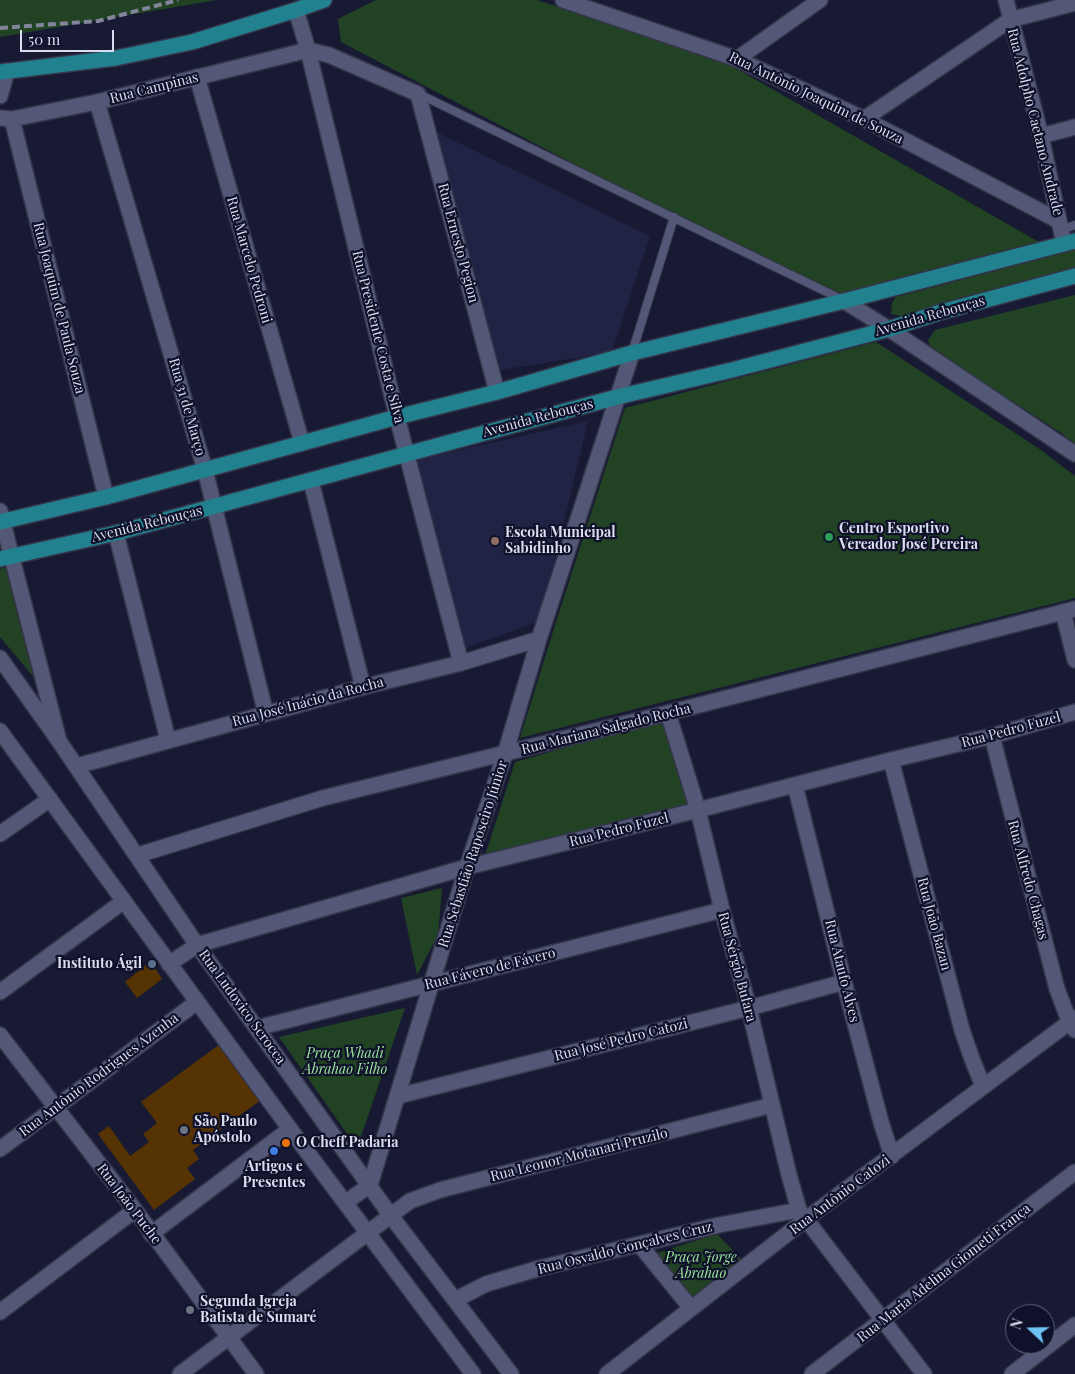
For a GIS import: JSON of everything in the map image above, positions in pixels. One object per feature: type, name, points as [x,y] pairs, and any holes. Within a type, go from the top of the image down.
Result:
[{"type":"main road","points":[[3,72],[116,58],[192,42],[324,0]]},
{"type":"main road","points":[[1,518],[106,497],[397,417],[497,392],[632,353],[844,301],[1067,232]]},
{"type":"main road","name":"Avenida Rebouças","points":[[6,558],[116,533],[215,507],[617,397],[732,370],[889,329],[942,312],[1075,276]]},
{"type":"street","name":"Rua Antônio Joaquim de Souza","points":[[563,0],[737,59],[864,120],[1067,232]]},
{"type":"street","points":[[737,59],[820,0]]},
{"type":"street","name":"Rua Adolpho Caetano Andrade","points":[[1006,0],[1067,232]]},
{"type":"street","points":[[864,120],[1010,20],[1075,3]]},
{"type":"street","name":"Rua Presidente Costa e Silva","points":[[296,10],[308,50],[397,417],[462,663]]},
{"type":"street","points":[[308,50],[329,54],[418,94]]},
{"type":"street","name":"Rua Campinas","points":[[6,119],[97,102],[308,50]]},
{"type":"street","points":[[0,96],[3,72]]},
{"type":"street","name":"Rua Marcelo Pedroni","points":[[197,78],[302,443]]},
{"type":"street","name":"Rua Ernesto Pegion","points":[[418,94],[497,392]]},
{"type":"street","name":"Rua 31 de Março","points":[[97,102],[206,470],[266,714]]},
{"type":"street","name":"Rua Joaquim de Paula Souza","points":[[6,119],[106,497]]},
{"type":"street","points":[[1041,136],[1075,127]]},
{"type":"street","points":[[844,301],[889,329],[1075,454]]},
{"type":"street","name":"Rua Sebastião Raposeiro Júnior","points":[[370,1185],[467,868],[505,754],[539,639],[632,353]]},
{"type":"street","points":[[311,481],[363,687]]},
{"type":"street","points":[[1,518],[6,558],[59,741]]},
{"type":"street","points":[[116,533],[168,740]]},
{"type":"street","points":[[1069,610],[1075,660]]},
{"type":"street","name":"Rua Mariana Salgado Rocha","points":[[138,855],[323,798],[668,713],[1069,610]]},
{"type":"street","name":"Rua José Inácio da Rocha","points":[[76,766],[363,687],[462,663],[539,639]]},
{"type":"street","name":"Rua Ludovico Scrocca","points":[[0,658],[138,855],[197,944],[391,1216],[511,1374]]},
{"type":"street","name":"Rua Pedro Fuzel","points":[[169,964],[197,944],[467,868],[890,760],[992,736],[1075,712]]},
{"type":"street","name":"Rua Sérgio Bufara","points":[[668,713],[698,810],[772,1106],[802,1215]]},
{"type":"street","points":[[0,731],[290,1129],[369,1233],[467,1372]]},
{"type":"street","name":"Rua Alfredo Chagas","points":[[992,736],[1045,944],[1058,989],[1073,1024]]},
{"type":"street","name":"Rua João Bazan","points":[[890,760],[962,1030],[983,1086]]},
{"type":"street","name":"Rua Ataufo Alves","points":[[795,785],[844,982],[881,1122],[892,1156]]},
{"type":"street","points":[[0,834],[50,799]]},
{"type":"street","points":[[0,992],[124,901]]},
{"type":"street","name":"Rua Fávero de Fávero","points":[[257,1028],[722,910]]},
{"type":"street","name":"Rua José Pedro Catozi","points":[[398,1096],[749,1008],[844,982]]},
{"type":"street","name":"Rua Antônio Rodrigues Azenha","points":[[0,1149],[197,1002]]},
{"type":"street","name":"Rua Antônio Catozi","points":[[607,1374],[691,1308],[802,1215],[892,1156],[983,1086],[1073,1024]]},
{"type":"street","name":"Rua João Puche","points":[[0,1034],[54,1108],[135,1210],[256,1374]]},
{"type":"street","name":"Rua Leonor Motanari Pruzilo","points":[[180,1374],[410,1201],[440,1190],[772,1106]]},
{"type":"street","points":[[152,1234],[290,1129]]},
{"type":"street","name":"Rua Maria Adelina Giometi França","points":[[812,1374],[1075,1172]]},
{"type":"street","points":[[346,1202],[370,1185]]},
{"type":"street","points":[[0,1312],[135,1210]]},
{"type":"street","points":[[802,1215],[924,1374]]},
{"type":"street","name":"Rua Osvaldo Gonçalves Cruz","points":[[455,1300],[486,1284],[540,1268],[719,1224],[802,1215]]},
{"type":"street","points":[[639,1244],[691,1308]]},
{"type":"street","points":[[1012,1374],[1075,1325]]},
{"type":"lane","points":[[418,94],[844,301]]},
{"type":"lane","points":[[632,353],[674,218]]},
{"type":"shaded area","points":[[432,130],[650,236],[612,352],[500,370]]},
{"type":"shaded area","name":"Escola Municipal Sabidinho","points":[[588,421],[540,621],[460,650],[411,461]]},
{"type":"green space","points":[[0,0],[217,0],[0,37]]},
{"type":"green space","points":[[376,0],[537,0],[718,58],[1044,245],[834,300],[341,42],[338,19]]},
{"type":"green space","points":[[1075,250],[1075,270],[901,316],[891,314],[892,303],[896,297]]},
{"type":"green space","points":[[1075,295],[1075,447],[1067,441],[1063,434],[931,349],[928,340],[935,330]]},
{"type":"green space","name":"Centro Esportivo Vereador José Pereira","points":[[876,342],[1041,450],[1075,476],[1075,598],[520,738],[625,408]]},
{"type":"green space","points":[[10,566],[43,688],[0,637],[0,569]]},
{"type":"green space","points":[[665,719],[693,802],[484,859],[515,762]]},
{"type":"green space","points":[[442,888],[438,935],[417,975],[401,898]]},
{"type":"green space","name":"Praça Whadi Abrahao Filho","points":[[405,1008],[357,1148],[279,1037]]},
{"type":"green space","name":"Praça Jorge Abrahao","points":[[717,1234],[746,1264],[696,1303],[654,1254]]},
{"type":"building","points":[[151,961],[162,979],[137,998],[125,982]]},
{"type":"building","name":"São Paulo Apóstolo","points":[[220,1044],[261,1100],[193,1150],[199,1159],[187,1168],[195,1179],[154,1210],[98,1134],[109,1126],[130,1156],[149,1142],[143,1134],[157,1123],[141,1102]]},
{"type":"railway","points":[[0,28],[98,21],[178,0]]},
{"type":"place","name":"Centro Esportivo Vereador José Pereira","points":[[829,537]]},
{"type":"place","name":"Escola Municipal Sabidinho","points":[[495,541]]},
{"type":"place","name":"Instituto Ágil","points":[[152,964]]},
{"type":"place","name":"São Paulo Apóstolo","points":[[184,1130]]},
{"type":"place","name":"O Cheff Padaria","points":[[286,1143]]},
{"type":"place","name":"Artigos e Presentes","points":[[274,1151]]},
{"type":"place","name":"Segunda Igreja Batista de Sumaré","points":[[190,1310]]}]
